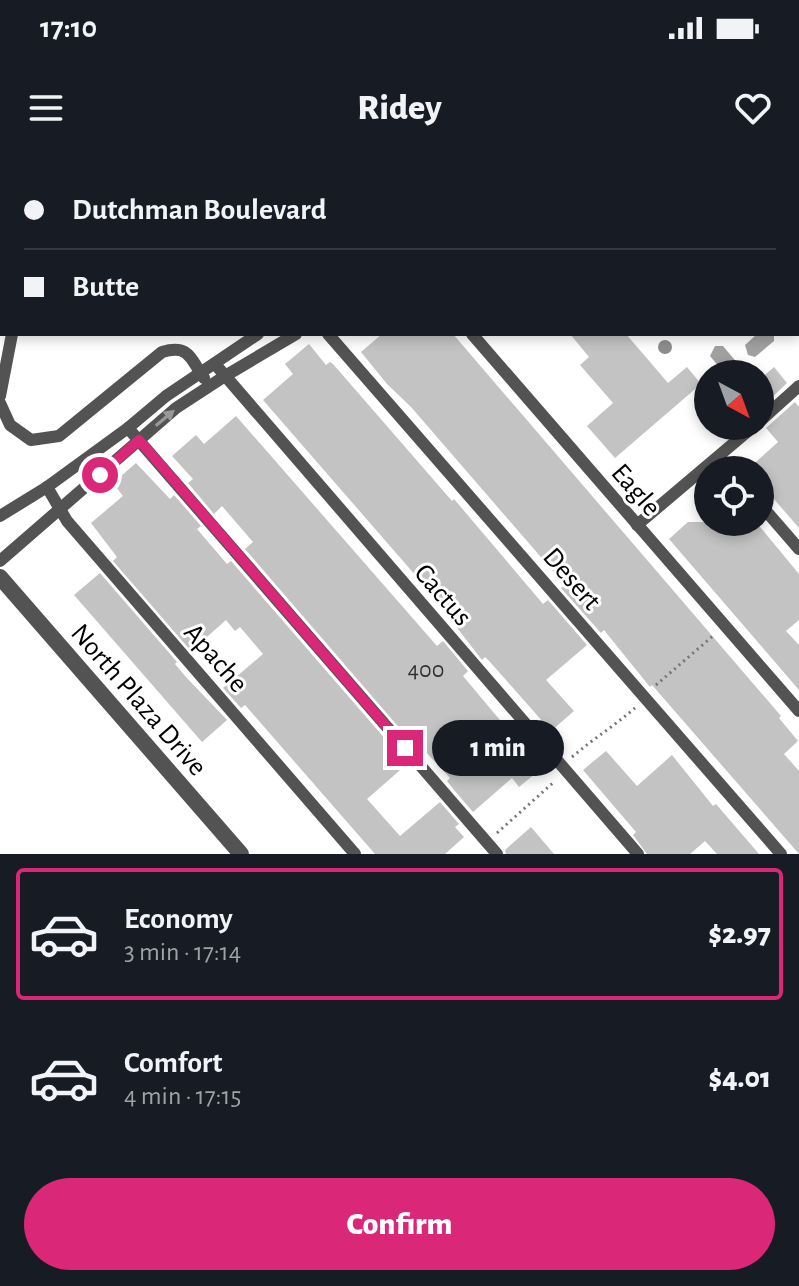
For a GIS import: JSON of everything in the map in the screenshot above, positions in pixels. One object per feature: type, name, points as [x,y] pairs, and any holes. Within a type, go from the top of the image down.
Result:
[{"type":"street","name":"North Plaza Drive","points":[[0,577],[241,854]]},
{"type":"lane","points":[[0,396],[12,336]]},
{"type":"lane","points":[[170,336],[184,350],[210,386]]},
{"type":"lane","points":[[0,516],[47,487],[166,396],[257,336]]},
{"type":"lane","points":[[261,336],[270,348]]},
{"type":"lane","points":[[0,561],[176,408],[292,336]]},
{"type":"lane","name":"Desert","points":[[330,336],[781,854]]},
{"type":"lane","name":"Eagle","points":[[474,336],[799,711]]},
{"type":"lane","points":[[0,403],[10,425],[31,440],[59,436],[162,352],[180,349]]},
{"type":"lane","name":"Cactus","points":[[215,364],[638,854]]},
{"type":"lane","points":[[774,408],[799,386]]},
{"type":"lane","points":[[128,428],[497,854]]},
{"type":"lane","points":[[720,456],[738,440]]},
{"type":"lane","points":[[637,525],[694,478]]},
{"type":"lane","name":"Apache","points":[[47,487],[67,521],[355,854]]},
{"type":"lane","points":[[774,520],[799,549]]},
{"type":"path","points":[[487,842],[559,778],[580,750],[598,734],[609,731],[725,626]]},
{"type":"shaded area","points":[[755,336],[774,336],[774,341],[755,357],[748,355],[745,345]]},
{"type":"shaded area","points":[[715,346],[723,346],[735,360],[713,360],[710,356]]},
{"type":"building","points":[[380,336],[455,336],[781,716],[779,718],[798,741],[784,754],[799,771],[799,854],[652,685],[650,687],[604,630],[601,633],[561,588],[565,585],[361,352]]},
{"type":"building","points":[[572,336],[628,336],[668,383],[687,367],[694,376],[694,390],[615,458],[587,426],[613,403],[580,365],[589,357]]},
{"type":"building","points":[[309,344],[326,365],[330,362],[333,364],[543,604],[548,600],[587,645],[546,680],[574,711],[551,731],[490,662],[485,657],[482,660],[423,584],[263,400],[293,374],[285,364]]},
{"type":"building","points":[[774,367],[787,383],[774,396]]},
{"type":"building","points":[[795,402],[799,407],[799,528],[774,499],[774,456],[762,456],[778,442],[774,437],[774,421]]},
{"type":"building","points":[[236,416],[437,646],[443,641],[468,671],[463,676],[541,769],[519,787],[512,778],[473,812],[447,781],[450,778],[424,750],[421,753],[245,549],[253,542],[222,506],[214,514],[188,483],[193,479],[172,456],[196,435],[204,444]]},
{"type":"building","points":[[136,463],[170,499],[174,495],[201,526],[197,529],[227,564],[231,561],[407,764],[367,799],[400,836],[440,802],[459,824],[455,827],[464,837],[445,854],[375,854],[245,705],[241,708],[223,688],[263,654],[240,627],[235,631],[226,620],[191,651],[113,561],[117,557],[91,523],[123,496],[113,483]]},
{"type":"building","points":[[688,522],[694,522],[694,536],[768,536],[799,574],[799,620],[786,631],[799,645],[799,690],[669,539]]},
{"type":"building","points":[[100,573],[177,662],[175,664],[185,676],[227,720],[202,742],[74,595]]},
{"type":"building","points":[[606,751],[637,786],[672,755],[713,806],[716,804],[759,854],[717,854],[705,841],[690,854],[647,854],[633,835],[636,832],[583,770]]},
{"type":"building","points":[[531,827],[554,854],[506,854],[505,850]]},
{"type":"route","points":[[100,475],[139,440],[405,748]]}]
